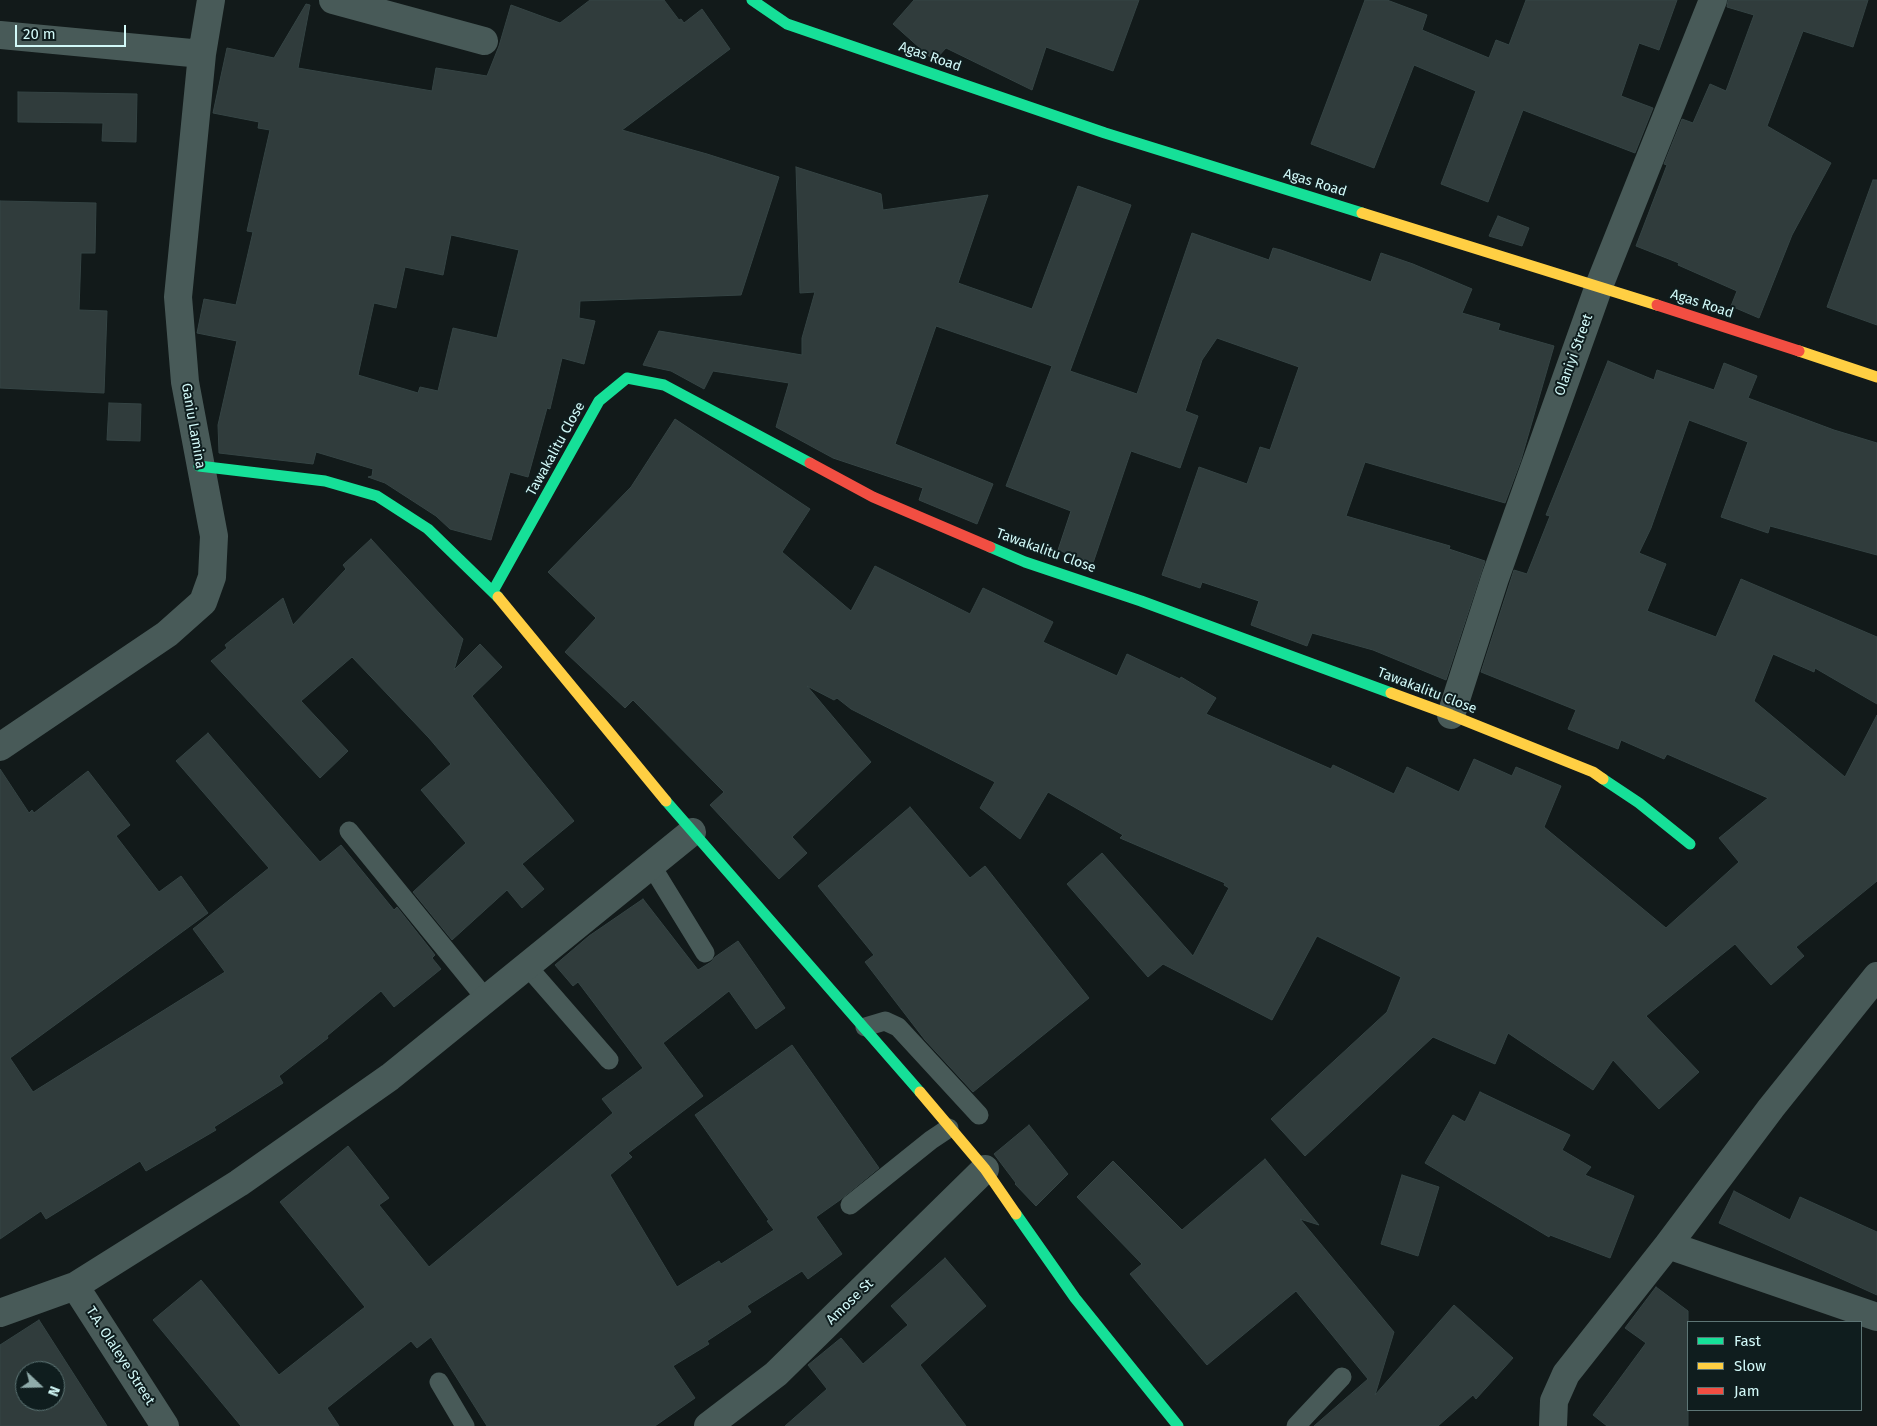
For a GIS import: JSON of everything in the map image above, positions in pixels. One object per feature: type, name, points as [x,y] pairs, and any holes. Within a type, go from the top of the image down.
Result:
[{"type":"street","name":"Ganiu Lamina","points":[[0,747],[167,634],[202,602],[212,577],[214,536],[185,382],[178,297],[202,54],[211,0]]},
{"type":"street","points":[[333,0],[484,41]]},
{"type":"street","name":"Agas Road","points":[[752,0],[786,24],[1095,130],[1599,286],[1877,377]]},
{"type":"street","name":"Olaniyi Street","points":[[1451,715],[1495,578],[1599,286],[1713,0]]},
{"type":"street","points":[[0,35],[202,54]]},
{"type":"street","name":"Tawakalitu Close","points":[[493,591],[599,401],[627,378],[664,385],[873,497],[1026,562],[1141,601],[1451,715],[1593,772],[1639,803],[1690,844]]},
{"type":"street","points":[[200,466],[325,481],[377,496],[428,529],[493,591],[692,832],[865,1027],[985,1169],[1075,1298],[1178,1426]]},
{"type":"street","points":[[0,1313],[76,1286],[255,1172],[390,1077],[692,832]]},
{"type":"street","points":[[1553,1426],[1554,1401],[1566,1374],[1668,1245],[1771,1108],[1877,976]]},
{"type":"street","name":"Amose St","points":[[708,1426],[776,1374],[985,1169]]},
{"type":"street","points":[[1668,1245],[1877,1316]]},
{"type":"street","name":"T.A. Olaleye Street","points":[[76,1286],[166,1426]]},
{"type":"lane","points":[[350,830],[486,999]]},
{"type":"lane","points":[[651,865],[705,953]]},
{"type":"lane","points":[[527,966],[609,1060]]},
{"type":"lane","points":[[865,1027],[885,1022],[898,1027],[979,1115]]},
{"type":"lane","points":[[850,1205],[931,1140],[949,1128]]},
{"type":"lane","points":[[1296,1426],[1342,1376]]},
{"type":"lane","points":[[439,1382],[465,1426]]},
{"type":"building","points":[[590,0],[664,0],[679,20],[681,19],[684,23],[702,9],[730,49],[622,130],[779,177],[741,295],[580,301],[579,318],[595,321],[584,364],[562,358],[550,409],[547,408],[528,477],[510,472],[491,540],[450,529],[436,516],[385,483],[368,477],[372,476],[373,469],[316,452],[313,464],[219,453],[218,425],[237,341],[197,333],[204,299],[236,305],[253,232],[247,231],[270,130],[258,128],[259,122],[213,113],[227,48],[274,58],[306,4],[310,5],[298,68],[432,91],[436,68],[487,76],[499,46],[511,5],[560,23]],"holes":[[[451,235],[519,250],[497,338],[453,328],[438,391],[420,387],[418,393],[358,375],[374,303],[396,308],[405,267],[443,275]]]},
{"type":"building","points":[[914,0],[1139,0],[1113,71],[1046,47],[1032,90],[946,48],[936,59],[930,57],[893,24]]},
{"type":"building","points":[[1365,0],[1387,0],[1427,15],[1422,30],[1489,58],[1496,40],[1509,45],[1526,0],[1677,0],[1659,50],[1639,43],[1621,96],[1653,108],[1635,153],[1523,110],[1488,202],[1441,184],[1476,91],[1414,65],[1374,168],[1311,144]]},
{"type":"building","points":[[1728,0],[1868,0],[1853,47],[1803,31],[1767,126],[1831,163],[1792,235],[1759,318],[1731,306],[1737,291],[1678,265],[1679,263],[1636,246],[1667,165],[1664,164],[1682,119],[1693,123],[1710,84],[1726,91],[1754,15],[1727,7]]},
{"type":"building","points":[[18,92],[137,94],[136,142],[102,141],[103,123],[18,122]]},
{"type":"building","points":[[796,167],[881,194],[883,210],[988,195],[958,283],[1032,309],[1078,186],[1131,205],[1070,371],[1137,394],[1192,233],[1269,260],[1273,248],[1281,250],[1371,282],[1381,253],[1413,264],[1472,289],[1462,313],[1500,324],[1498,330],[1554,346],[1521,460],[1505,503],[1365,462],[1346,516],[1450,546],[1449,549],[1485,561],[1446,680],[1373,650],[1312,633],[1307,646],[1251,625],[1259,601],[1202,582],[1200,588],[1162,575],[1199,467],[1247,484],[1260,447],[1270,450],[1299,367],[1217,338],[1202,360],[1185,411],[1198,416],[1180,468],[1131,451],[1093,563],[1058,550],[1071,511],[1006,486],[1052,366],[936,326],[895,444],[993,484],[977,524],[919,500],[923,488],[833,458],[776,427],[789,383],[713,371],[704,389],[671,371],[643,365],[659,331],[802,355],[802,338],[815,292],[800,293]]},
{"type":"building","points":[[1873,180],[1877,180],[1877,325],[1827,307]]},
{"type":"building","points":[[0,201],[96,203],[95,253],[81,253],[79,310],[107,311],[104,393],[0,388]]},
{"type":"building","points":[[1498,216],[1529,228],[1522,246],[1489,236]]},
{"type":"building","points":[[1608,361],[1654,380],[1657,370],[1714,390],[1724,363],[1757,376],[1748,398],[1834,430],[1877,443],[1877,555],[1770,526],[1768,533],[1721,517],[1748,442],[1689,420],[1651,528],[1639,553],[1666,564],[1647,611],[1716,637],[1741,579],[1877,637],[1877,704],[1815,668],[1814,672],[1773,654],[1754,701],[1845,777],[1877,715],[1877,881],[1796,947],[1804,956],[1771,985],[1735,944],[1646,1016],[1699,1072],[1659,1109],[1613,1060],[1593,1090],[1508,1033],[1495,1064],[1433,1037],[1305,1156],[1271,1119],[1387,1012],[1401,977],[1317,936],[1272,1020],[1163,964],[1148,977],[1067,884],[1102,853],[1193,956],[1229,888],[1224,885],[1225,883],[1120,838],[1123,835],[1048,792],[1020,839],[980,808],[995,782],[851,709],[837,698],[834,700],[807,686],[871,762],[792,837],[807,853],[779,879],[710,805],[724,792],[633,700],[625,708],[565,652],[596,618],[548,572],[631,487],[675,419],[810,509],[782,552],[851,611],[875,566],[970,614],[983,588],[1053,622],[1043,642],[1117,676],[1127,654],[1180,679],[1181,677],[1216,698],[1206,714],[1331,769],[1333,765],[1394,794],[1407,767],[1459,792],[1474,759],[1512,776],[1516,767],[1561,786],[1544,827],[1666,928],[1739,862],[1719,838],[1768,798],[1667,754],[1664,759],[1621,740],[1618,749],[1568,729],[1576,710],[1481,672],[1514,570],[1527,574],[1550,516],[1546,515]]},
{"type":"building","points":[[109,403],[141,404],[140,441],[107,440]]},
{"type":"building","points":[[371,539],[463,639],[454,670],[480,644],[502,667],[472,696],[574,821],[522,864],[544,889],[522,908],[507,890],[452,940],[413,892],[466,843],[421,790],[451,764],[429,738],[352,657],[301,701],[348,751],[320,778],[211,661],[227,648],[225,645],[283,598],[293,625],[346,569],[343,565]]},
{"type":"building","points":[[208,733],[320,862],[341,845],[394,910],[397,907],[435,955],[432,958],[441,969],[394,1007],[381,991],[327,1036],[328,1038],[279,1076],[283,1083],[214,1127],[216,1130],[146,1171],[140,1161],[46,1219],[41,1211],[0,1239],[0,769],[29,813],[32,810],[34,813],[88,771],[130,825],[116,836],[159,892],[181,876],[208,913],[10,1058],[33,1092],[225,972],[193,929],[269,868],[176,761]]},
{"type":"building","points":[[910,807],[970,878],[985,866],[1089,998],[973,1092],[925,1040],[865,962],[874,955],[818,886]]},
{"type":"building","points":[[643,899],[698,970],[738,941],[785,1008],[756,1029],[729,991],[663,1043],[703,1096],[628,1153],[632,1157],[610,1175],[677,1287],[719,1261],[721,1264],[774,1230],[767,1221],[769,1220],[695,1115],[792,1045],[879,1168],[816,1217],[842,1254],[808,1279],[802,1271],[747,1306],[751,1312],[707,1341],[709,1344],[673,1366],[695,1398],[655,1426],[487,1426],[431,1337],[417,1348],[411,1341],[327,1408],[339,1426],[241,1426],[153,1320],[201,1280],[279,1375],[365,1307],[280,1202],[348,1146],[389,1198],[379,1205],[429,1267],[613,1113],[602,1099],[643,1068],[578,982],[573,986],[555,965],[589,936]]},
{"type":"building","points":[[1480,1092],[1570,1135],[1562,1150],[1591,1167],[1585,1175],[1634,1196],[1610,1258],[1550,1235],[1549,1237],[1425,1163],[1453,1115],[1465,1122]]},
{"type":"building","points":[[1029,1125],[1068,1174],[1036,1206],[1015,1184],[994,1154]]},
{"type":"building","points":[[1265,1159],[1319,1225],[1300,1219],[1394,1332],[1375,1395],[1454,1305],[1513,1358],[1476,1399],[1473,1395],[1438,1426],[1314,1426],[1368,1379],[1296,1291],[1207,1365],[1130,1274],[1142,1264],[1077,1197],[1113,1161],[1182,1230]]},
{"type":"building","points":[[1402,1175],[1439,1187],[1418,1256],[1381,1244]]},
{"type":"building","points":[[1734,1191],[1790,1220],[1800,1197],[1877,1232],[1877,1295],[1719,1223]]},
{"type":"building","points":[[945,1258],[986,1306],[920,1365],[966,1426],[785,1426],[827,1389],[808,1365],[841,1338],[863,1364],[908,1325],[891,1306]]},
{"type":"building","points":[[1656,1287],[1688,1311],[1688,1426],[1607,1426],[1593,1415],[1646,1343],[1625,1328]]},
{"type":"building","points":[[39,1320],[107,1426],[0,1426],[0,1345]]},
{"type":"traffic: fast","points":[[752,0],[787,24],[1105,133],[1362,213]]},
{"type":"traffic: fast","points":[[493,591],[599,401],[627,378],[664,385],[810,463]]},
{"type":"traffic: fast","points":[[199,466],[325,481],[377,496],[428,529],[498,597]]},
{"type":"traffic: fast","points":[[990,547],[1025,562],[1141,601],[1391,693]]},
{"type":"traffic: fast","points":[[1603,779],[1639,803],[1690,844]]},
{"type":"traffic: fast","points":[[666,801],[920,1092]]},
{"type":"traffic: fast","points":[[1016,1214],[1075,1298],[1178,1426]]},
{"type":"traffic: slow","points":[[1362,213],[1657,305]]},
{"type":"traffic: slow","points":[[1799,351],[1877,377]]},
{"type":"traffic: slow","points":[[498,597],[666,801]]},
{"type":"traffic: slow","points":[[1391,693],[1593,772],[1603,779]]},
{"type":"traffic: slow","points":[[920,1092],[985,1169],[1016,1214]]},
{"type":"traffic: jam","points":[[1657,305],[1799,351]]},
{"type":"traffic: jam","points":[[810,463],[873,497],[990,547]]}]
